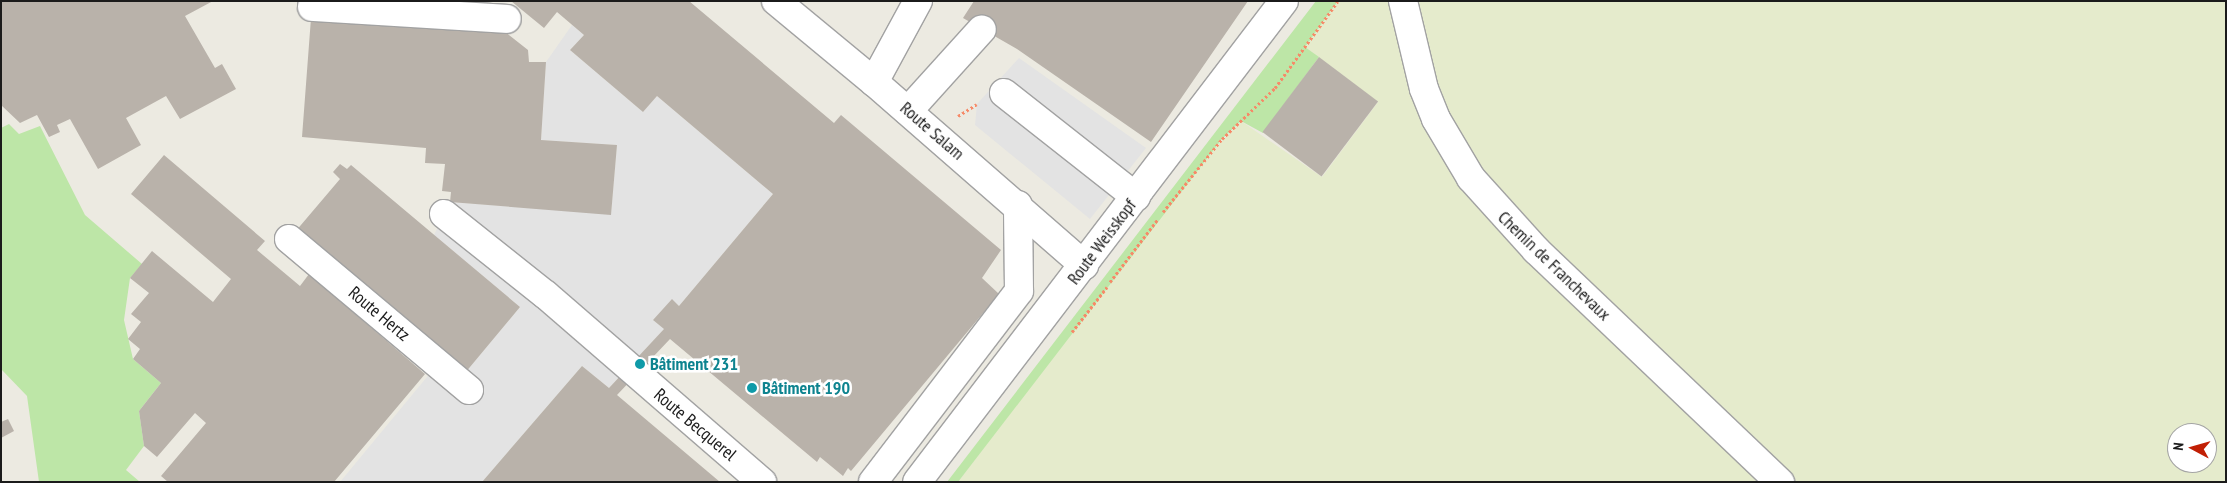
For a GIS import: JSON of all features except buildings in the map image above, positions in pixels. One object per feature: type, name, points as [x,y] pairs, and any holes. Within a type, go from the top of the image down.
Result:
[{"type":"street","name":"Route Salam","points":[[776,1],[1018,205],[1084,266]]},
{"type":"street","points":[[874,82],[918,1]]},
{"type":"street","name":"Route Weisskopf","points":[[917,482],[1084,266],[1284,1]]},
{"type":"street","name":"Chemin de Franchevaux","points":[[1403,1],[1424,90],[1436,119],[1471,178],[1536,250],[1780,482]]},
{"type":"street","points":[[312,6],[507,19]]},
{"type":"street","points":[[908,111],[982,29]]},
{"type":"street","points":[[1004,93],[1136,197]]},
{"type":"street","points":[[873,482],[1019,291],[1018,205]]},
{"type":"street","name":"Route Becquerel","points":[[444,214],[583,329],[762,482]]},
{"type":"street","name":"Route Hertz","points":[[289,239],[469,390]]},
{"type":"path","points":[[1071,333],[1202,161],[1275,88],[1338,1]]},
{"type":"green space","points":[[1316,1],[1338,1],[1305,47],[1319,57],[1263,133],[1241,121],[1222,139],[958,482],[947,482]]},
{"type":"green space","points":[[1338,1],[1393,1],[1417,100],[1762,482],[958,482],[1202,161],[1241,121],[1322,177],[1378,102],[1305,47]]},
{"type":"green space","points":[[1415,1],[2226,1],[2226,482],[1797,482],[1512,209],[1472,161],[1438,95]]},
{"type":"green space","points":[[9,124],[19,134],[40,126],[85,215],[142,264],[130,278],[124,320],[133,359],[161,383],[139,411],[144,446],[126,470],[140,482],[39,482],[27,396],[1,369],[1,128]]},
{"type":"shaded area","points":[[572,25],[584,35],[570,50],[643,112],[657,96],[773,194],[679,306],[672,300],[653,320],[664,329],[609,388],[582,366],[482,482],[340,482],[436,366],[465,373],[520,307],[434,235],[450,202],[611,214],[617,145],[541,140],[546,62]]},
{"type":"shaded area","points":[[1019,58],[1146,148],[1090,219],[975,125],[977,104]]},
{"type":"place","name":"Bâtiment 231","points":[[640,364]]},
{"type":"place","name":"Bâtiment 190","points":[[752,388]]}]
